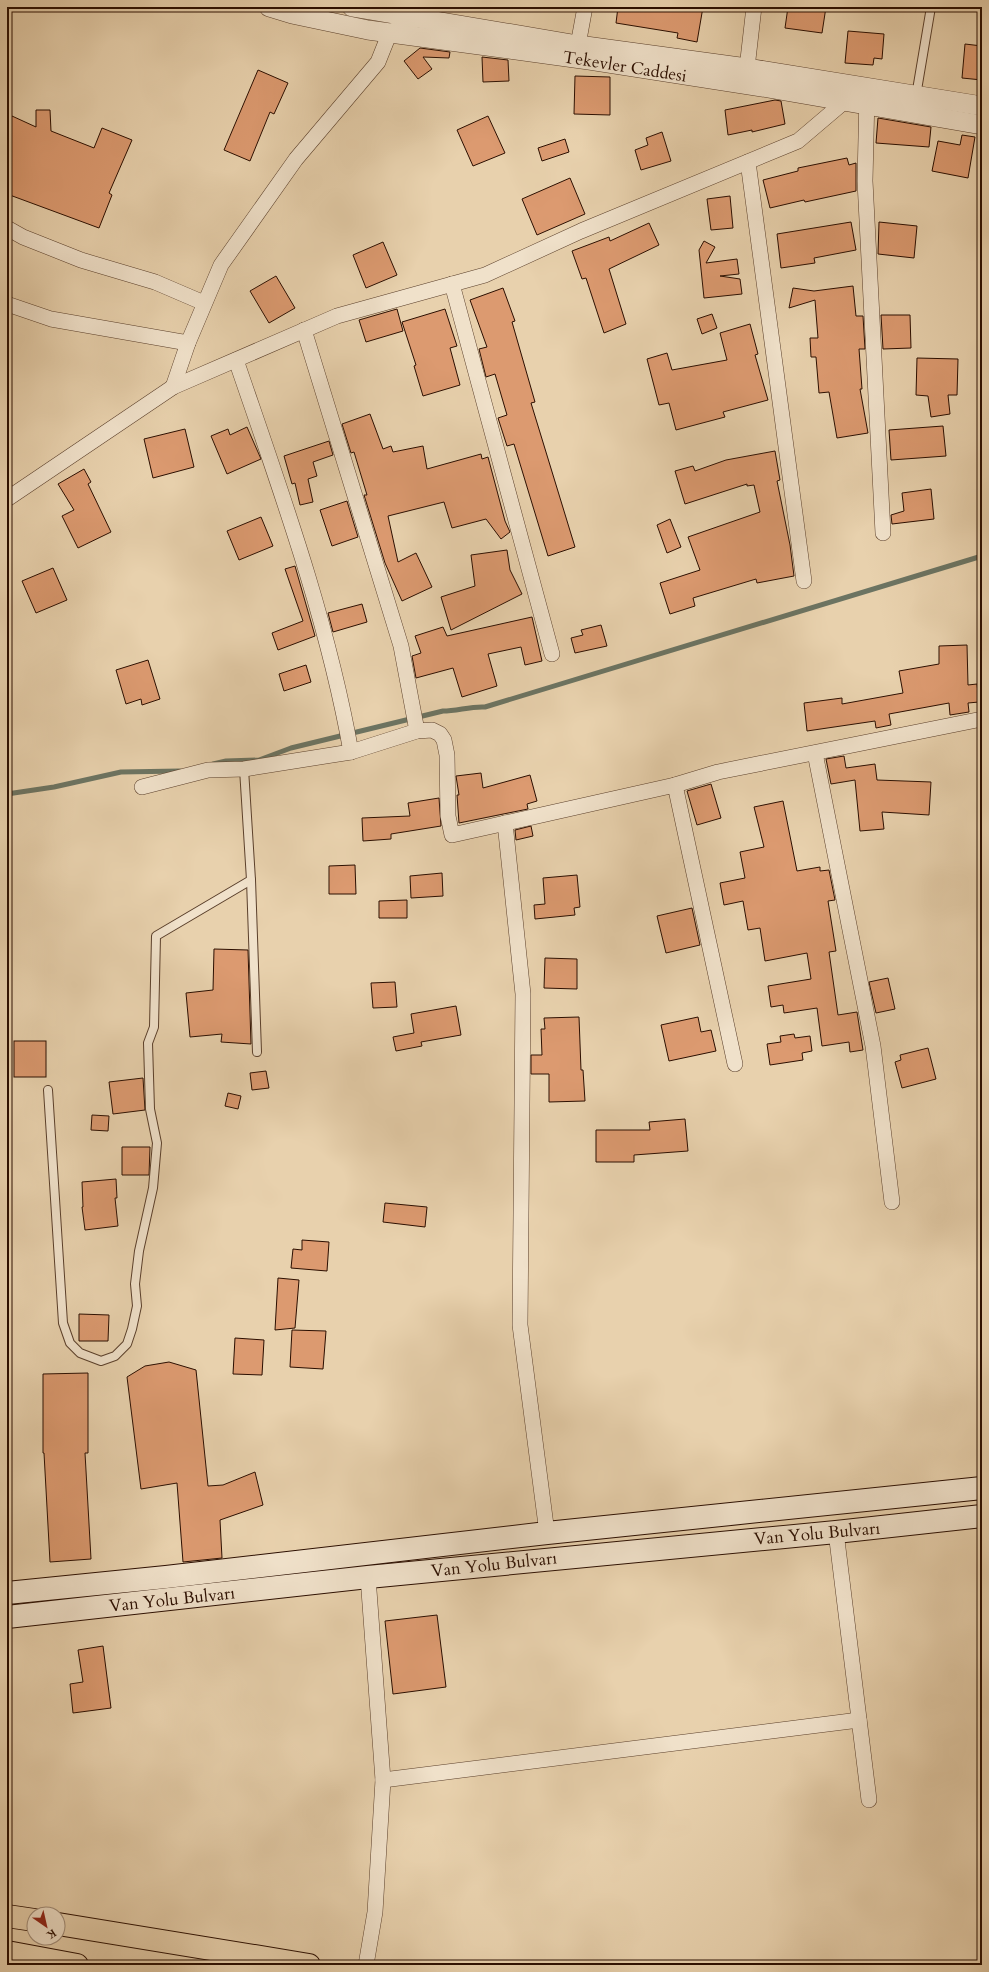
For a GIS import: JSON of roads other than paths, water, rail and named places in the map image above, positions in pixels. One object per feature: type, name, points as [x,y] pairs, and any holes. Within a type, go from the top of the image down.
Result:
[{"type":"highway","points":[[7,1916],[26,1919]]},
{"type":"highway","points":[[66,1925],[309,1965]]},
{"type":"highway","points":[[7,1952],[77,1965]]},
{"type":"main road","points":[[7,1593],[173,1576],[547,1533],[982,1488]]},
{"type":"main road","name":"Van Yolu Bulvarı","points":[[7,1617],[368,1577],[836,1532],[982,1516]]},
{"type":"street","name":"Tekevler Caddesi","points":[[269,7],[328,22],[589,60],[846,101],[864,93],[982,125]]},
{"type":"street","points":[[352,7],[422,12],[578,45],[748,68],[864,93],[916,96],[982,106]]},
{"type":"street","points":[[578,45],[586,7]]},
{"type":"street","points":[[748,68],[754,7]]},
{"type":"street","points":[[173,387],[188,342],[221,265],[296,159],[378,62],[390,32],[422,12]]},
{"type":"street","points":[[864,93],[865,181],[883,533]]},
{"type":"street","points":[[7,499],[173,387],[337,316],[485,275],[581,230],[798,141],[846,101]]},
{"type":"street","points":[[748,162],[804,581]]},
{"type":"street","points":[[7,228],[81,260],[156,282],[204,303]]},
{"type":"street","points":[[452,284],[552,654]]},
{"type":"street","points":[[7,304],[51,319],[188,342]]},
{"type":"street","points":[[304,330],[401,646],[414,708],[417,731]]},
{"type":"street","points":[[236,360],[288,510],[309,579],[335,671],[351,752]]},
{"type":"street","points":[[142,787],[208,770],[244,769],[351,752],[417,731],[432,730],[440,734],[444,740],[447,755],[448,816],[452,835],[675,785],[718,772],[982,719]]},
{"type":"street","points":[[815,753],[873,1046],[892,1202]]},
{"type":"street","points":[[675,785],[735,1064]]},
{"type":"street","points":[[505,823],[523,994],[520,1325],[547,1533]]},
{"type":"street","points":[[836,1532],[869,1800]]},
{"type":"street","points":[[366,1965],[375,1912],[383,1780],[368,1577]]},
{"type":"street","points":[[383,1780],[859,1720]]},
{"type":"lane","points":[[916,96],[931,7]]},
{"type":"lane","points":[[244,769],[251,880],[257,1052]]},
{"type":"lane","points":[[48,1090],[63,1323],[70,1343],[80,1353],[101,1361],[115,1356],[128,1344],[137,1306],[135,1284],[139,1251],[154,1188],[157,1143],[150,1109],[148,1043],[154,1027],[156,936],[251,880]]},
{"type":"waterway","points":[[213,764],[226,761],[259,760],[291,748],[443,711],[485,707],[982,556]]},
{"type":"waterway","points":[[7,794],[54,787],[121,772],[180,771]]}]
